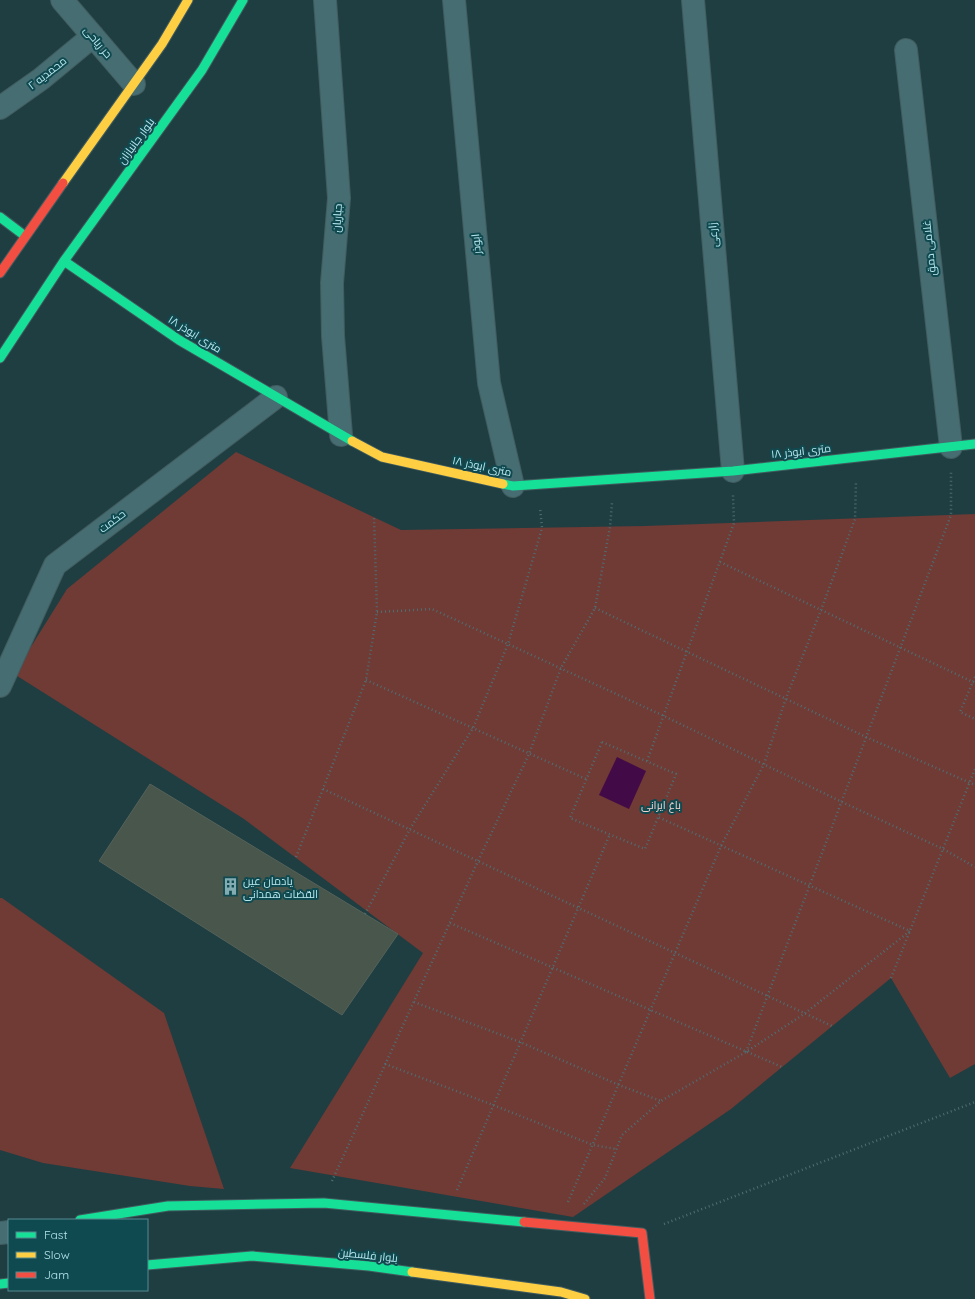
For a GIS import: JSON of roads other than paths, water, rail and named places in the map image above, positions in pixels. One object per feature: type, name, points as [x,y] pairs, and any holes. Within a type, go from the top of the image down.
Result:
[{"type":"street","name":"حر ریاحی","points":[[62,0],[134,84]]},
{"type":"street","points":[[0,273],[162,44],[188,0]]},
{"type":"street","name":"بلوار جانبازان","points":[[0,358],[64,261],[202,70],[243,0]]},
{"type":"street","name":"جباریان","points":[[325,0],[339,198],[332,283],[333,336],[341,435]]},
{"type":"street","name":"ابوذر","points":[[454,0],[489,383],[513,486]]},
{"type":"street","name":"زارعی","points":[[693,0],[733,471]]},
{"type":"street","name":"محمدیه ۲","points":[[0,108],[41,79],[93,36]]},
{"type":"street","name":"غلامی دمق","points":[[906,50],[951,446]]},
{"type":"street","points":[[0,218],[25,236]]},
{"type":"street","name":"۱۸ متری ابوذر","points":[[64,261],[179,340],[341,435],[382,457],[513,486],[733,471],[975,444]]},
{"type":"street","name":"حکمت","points":[[0,686],[55,565],[276,397]]},
{"type":"street","points":[[86,1219],[168,1206],[324,1204],[642,1233],[650,1299]]},
{"type":"street","name":"بلوار فلسطین","points":[[148,1265],[252,1256],[369,1266],[561,1292],[585,1299]]},
{"type":"place","name":"یادمان عین القضات همدانی","points":[[230,887]]},
{"type":"park label","name":"باغ ایرانی","points":[[661,805]]}]
